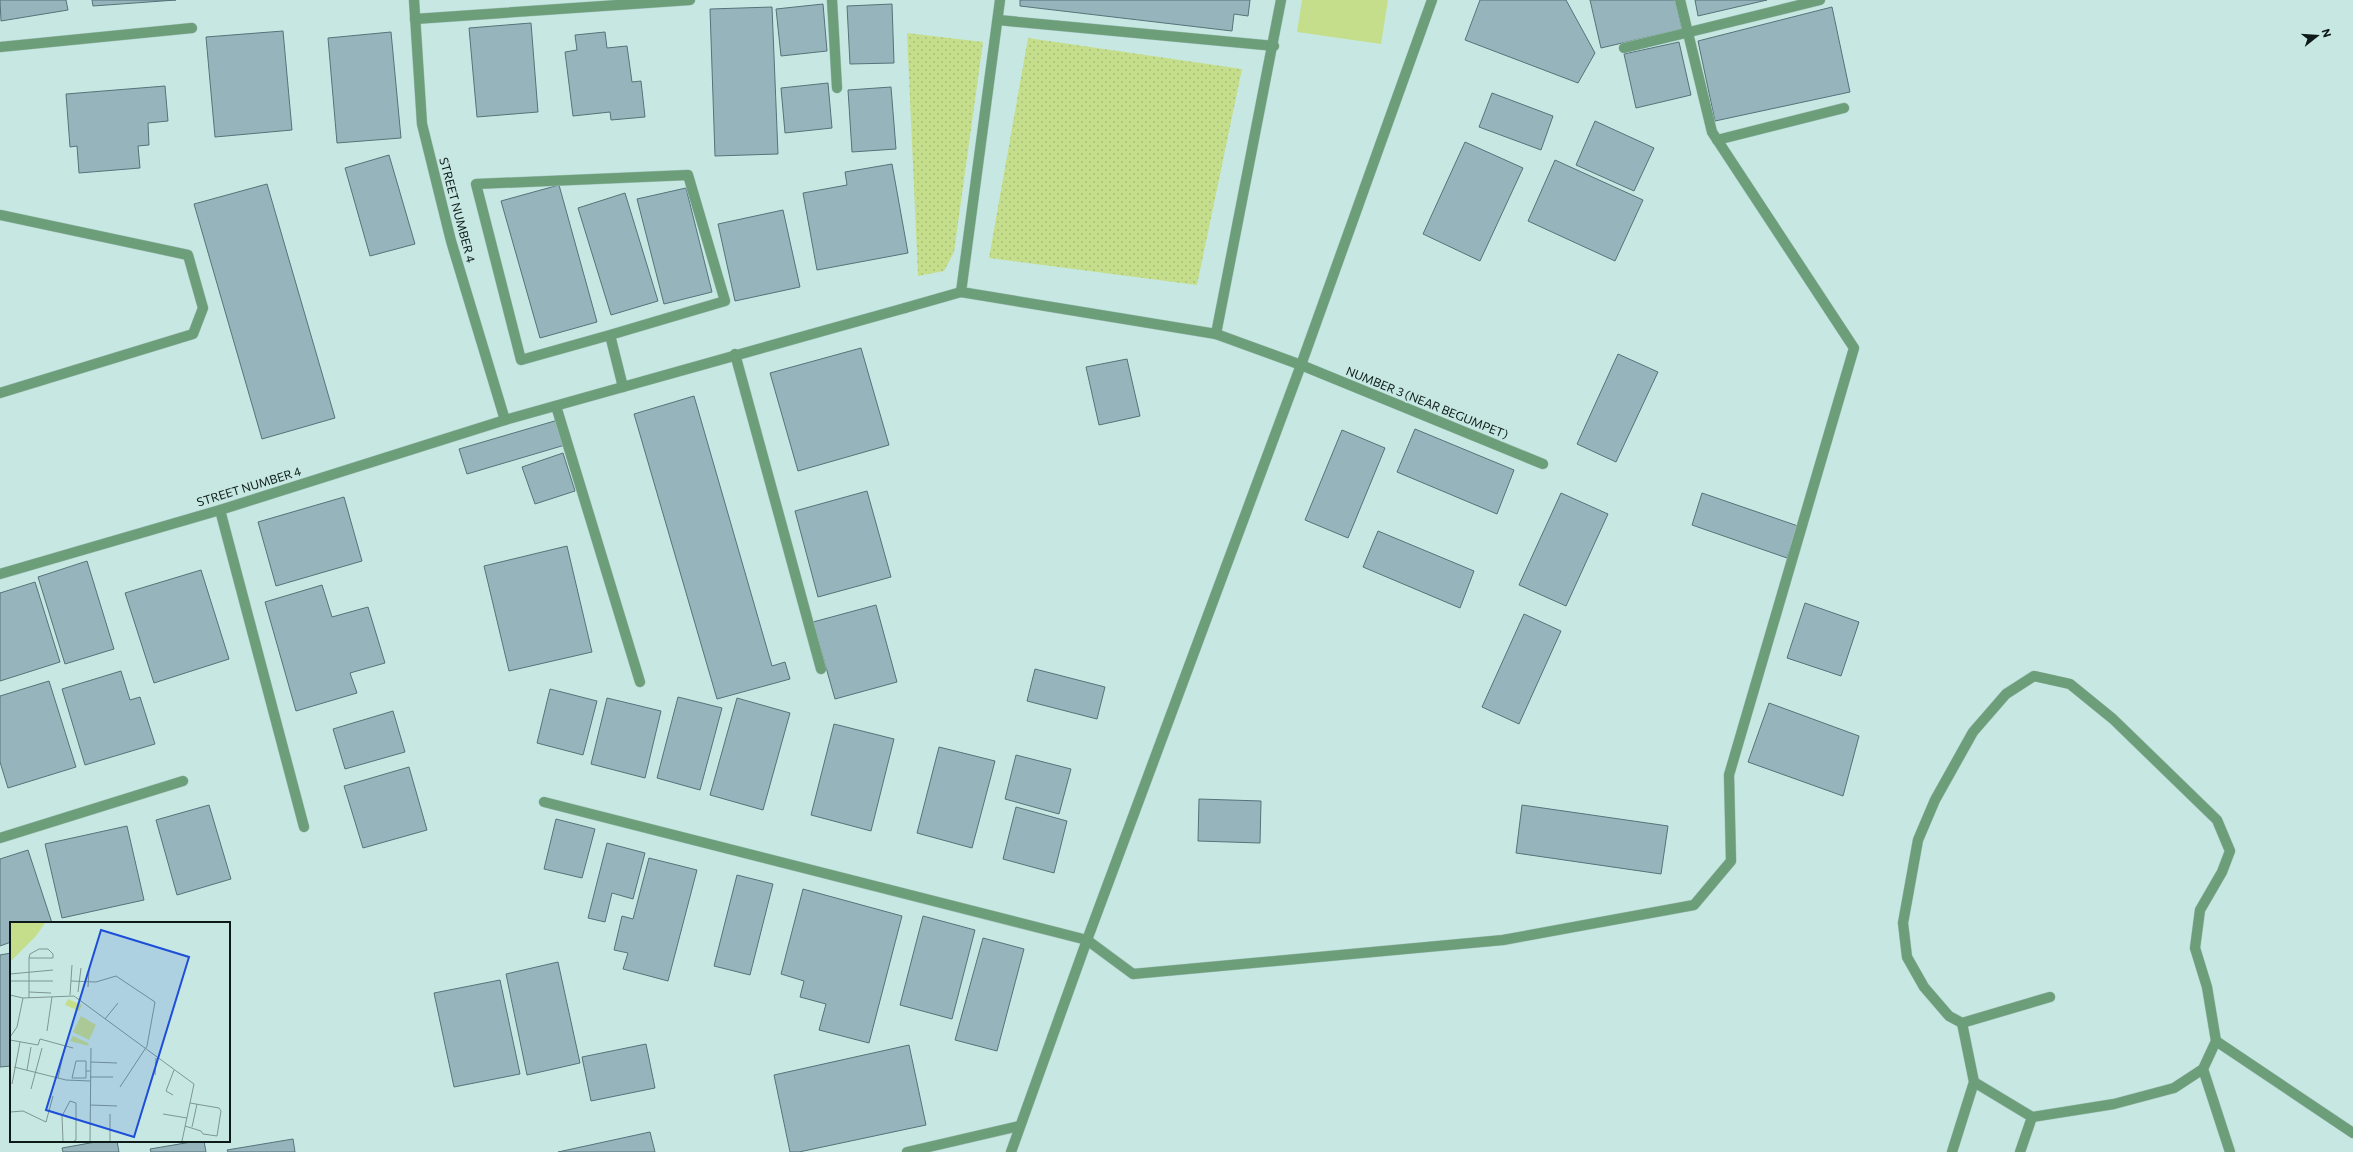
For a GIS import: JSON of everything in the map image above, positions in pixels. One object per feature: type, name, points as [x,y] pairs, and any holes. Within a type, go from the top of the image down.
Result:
[{"type":"street","name":"STREET NUMBER 4","points":[[414,0],[422,124],[451,241],[505,420]]},
{"type":"street","points":[[415,19],[690,0]]},
{"type":"street","points":[[832,0],[837,88]]},
{"type":"street","points":[[961,292],[1000,0]]},
{"type":"street","points":[[1216,334],[1274,46],[1281,0]]},
{"type":"street","points":[[1012,1152],[1019,1126],[1301,365],[1432,0]]},
{"type":"street","points":[[544,802],[1087,940],[1133,974],[1503,940],[1694,905],[1731,861],[1729,775],[1854,348],[1712,132],[1680,0]]},
{"type":"street","points":[[1624,48],[1820,0]]},
{"type":"street","points":[[998,20],[1274,46]]},
{"type":"street","points":[[0,47],[192,28]]},
{"type":"street","points":[[1717,140],[1844,108]]},
{"type":"street","points":[[688,175],[724,300],[610,336],[521,360],[476,184],[688,175]]},
{"type":"street","points":[[0,215],[188,255],[203,308],[193,334],[0,394]]},
{"type":"street","name":"STREET NUMBER 4","points":[[0,574],[220,510],[505,420],[735,354],[961,292]]},
{"type":"street","name":"NUMBER 3 (NEAR BEGUMPET)","points":[[961,292],[1216,334],[1301,365],[1543,464]]},
{"type":"street","points":[[610,336],[623,387]]},
{"type":"street","points":[[735,354],[821,669]]},
{"type":"street","points":[[556,406],[640,682]]},
{"type":"street","points":[[220,510],[304,827]]},
{"type":"street","points":[[1974,1082],[2032,1117],[2114,1104],[2174,1088],[2202,1069],[2216,1041],[2207,987],[2195,948],[2200,910],[2222,872],[2230,851],[2218,820],[2113,719],[2070,684],[2034,676],[2006,694],[1973,732],[1935,800],[1918,840],[1903,923],[1907,957],[1924,987],[1949,1016],[1962,1023],[2050,997]]},
{"type":"street","points":[[0,838],[183,781]]},
{"type":"street","points":[[1952,1152],[1974,1082],[1962,1023]]},
{"type":"street","points":[[2216,1041],[2353,1133]]},
{"type":"street","points":[[2202,1069],[2230,1152]]},
{"type":"street","points":[[2020,1152],[2032,1117]]},
{"type":"street","points":[[907,1152],[1019,1126]]},
{"type":"green space","points":[[1302,0],[1388,0],[1381,44],[1297,32]]},
{"type":"green space","points":[[907,33],[983,42],[954,252],[944,271],[918,276]]},
{"type":"green space","points":[[1028,38],[1242,69],[1197,285],[989,258]]},
{"type":"building","points":[[0,0],[66,0],[68,10],[1,21]]},
{"type":"building","points":[[92,0],[176,0],[93,6]]},
{"type":"building","points":[[1020,0],[1250,0],[1248,16],[1234,14],[1232,31],[1020,6]]},
{"type":"building","points":[[1480,0],[1566,0],[1595,53],[1578,83],[1465,40]]},
{"type":"building","points":[[1590,0],[1675,0],[1682,29],[1601,48]]},
{"type":"building","points":[[1695,0],[1767,0],[1698,16]]},
{"type":"building","points":[[823,4],[827,51],[781,56],[776,9]]},
{"type":"building","points":[[892,4],[894,63],[850,64],[847,6]]},
{"type":"building","points":[[772,7],[778,154],[715,156],[710,9]]},
{"type":"building","points":[[1832,7],[1850,92],[1715,121],[1698,41]]},
{"type":"building","points":[[531,23],[538,112],[477,117],[469,28]]},
{"type":"building","points":[[283,31],[292,130],[215,137],[206,37]]},
{"type":"building","points":[[391,32],[401,138],[337,143],[328,38]]},
{"type":"building","points":[[605,32],[607,48],[627,46],[632,82],[641,81],[645,117],[611,120],[610,112],[573,116],[565,52],[577,50],[575,35]]},
{"type":"building","points":[[1679,42],[1691,95],[1636,108],[1624,54]]},
{"type":"building","points":[[828,83],[832,128],[785,133],[781,88]]},
{"type":"building","points":[[165,86],[168,121],[148,123],[149,145],[138,146],[140,168],[79,173],[77,146],[70,147],[66,94]]},
{"type":"building","points":[[891,87],[896,149],[852,152],[848,90]]},
{"type":"building","points":[[1492,93],[1553,116],[1541,150],[1479,127]]},
{"type":"building","points":[[1595,121],[1654,148],[1634,191],[1576,165]]},
{"type":"building","points":[[1465,142],[1523,168],[1480,261],[1423,234]]},
{"type":"building","points":[[389,155],[415,244],[370,256],[345,168]]},
{"type":"building","points":[[1555,160],[1643,200],[1615,261],[1528,221]]},
{"type":"building","points":[[892,164],[908,253],[817,270],[803,193],[847,185],[845,172]]},
{"type":"building","points":[[267,184],[335,418],[262,439],[194,204]]},
{"type":"building","points":[[559,185],[597,322],[540,338],[501,201]]},
{"type":"building","points":[[686,188],[712,292],[664,304],[637,199]]},
{"type":"building","points":[[625,193],[658,301],[611,315],[578,208]]},
{"type":"building","points":[[783,210],[800,287],[735,301],[718,224]]},
{"type":"building","points":[[861,348],[889,445],[798,471],[770,373]]},
{"type":"building","points":[[1618,354],[1658,372],[1616,462],[1577,444]]},
{"type":"building","points":[[1127,359],[1140,416],[1099,425],[1086,367]]},
{"type":"building","points":[[694,396],[772,666],[785,662],[790,679],[717,699],[634,414]]},
{"type":"building","points":[[558,420],[565,445],[467,474],[459,449]]},
{"type":"building","points":[[1415,429],[1514,470],[1497,514],[1397,472]]},
{"type":"building","points":[[1342,430],[1385,448],[1348,538],[1305,520]]},
{"type":"building","points":[[563,453],[575,491],[535,504],[522,467]]},
{"type":"building","points":[[867,491],[891,577],[818,597],[795,511]]},
{"type":"building","points":[[1561,493],[1608,514],[1566,606],[1519,585]]},
{"type":"building","points":[[1702,493],[1798,526],[1787,558],[1692,525]]},
{"type":"building","points":[[344,497],[362,561],[276,586],[258,522]]},
{"type":"building","points":[[1378,531],[1474,571],[1460,608],[1363,567]]},
{"type":"building","points":[[567,546],[592,652],[509,671],[484,566]]},
{"type":"building","points":[[87,561],[114,649],[65,664],[38,577]]},
{"type":"building","points":[[201,570],[229,659],[154,683],[125,593]]},
{"type":"building","points":[[35,582],[60,662],[0,681],[0,593]]},
{"type":"building","points":[[322,585],[332,617],[368,607],[385,663],[350,673],[357,693],[296,711],[265,602]]},
{"type":"building","points":[[1805,603],[1859,622],[1841,676],[1787,658]]},
{"type":"building","points":[[876,605],[897,682],[835,699],[813,622]]},
{"type":"building","points":[[1524,614],[1561,631],[1519,724],[1482,707]]},
{"type":"building","points":[[1035,669],[1105,687],[1097,719],[1027,701]]},
{"type":"building","points":[[121,671],[130,700],[140,697],[155,744],[85,765],[62,689]]},
{"type":"building","points":[[49,681],[76,767],[8,788],[0,762],[0,696]]},
{"type":"building","points":[[550,689],[597,701],[583,755],[537,743]]},
{"type":"building","points":[[678,697],[722,708],[700,790],[657,778]]},
{"type":"building","points":[[607,698],[661,711],[645,778],[591,764]]},
{"type":"building","points":[[737,698],[790,713],[763,810],[710,795]]},
{"type":"building","points":[[1769,703],[1859,736],[1843,796],[1748,762]]},
{"type":"building","points":[[393,711],[405,752],[345,769],[333,729]]},
{"type":"building","points":[[834,724],[894,739],[871,831],[811,815]]},
{"type":"building","points":[[939,747],[995,761],[972,848],[917,833]]},
{"type":"building","points":[[1016,755],[1071,769],[1059,814],[1005,799]]},
{"type":"building","points":[[409,767],[427,830],[363,848],[344,786]]},
{"type":"building","points":[[1199,799],[1261,801],[1260,843],[1198,841]]},
{"type":"building","points":[[209,805],[231,879],[177,895],[156,820]]},
{"type":"building","points":[[1522,805],[1668,826],[1661,874],[1516,853]]},
{"type":"building","points":[[1016,807],[1067,821],[1054,873],[1003,859]]},
{"type":"building","points":[[556,819],[595,829],[582,878],[544,869]]},
{"type":"building","points":[[127,826],[144,900],[62,918],[45,844]]},
{"type":"building","points":[[607,843],[645,853],[633,899],[612,893],[605,922],[588,918]]},
{"type":"building","points":[[28,850],[52,922],[10,922],[10,942],[0,946],[0,859]]},
{"type":"building","points":[[649,858],[697,870],[668,981],[623,969],[628,953],[614,950],[622,916],[633,919]]},
{"type":"building","points":[[737,875],[773,884],[750,975],[714,966]]},
{"type":"building","points":[[803,889],[902,916],[869,1043],[819,1030],[826,1004],[800,997],[804,981],[781,974]]},
{"type":"building","points":[[923,916],[975,930],[952,1019],[900,1005]]},
{"type":"building","points":[[983,938],[1024,949],[997,1051],[955,1040]]},
{"type":"building","points":[[10,953],[10,1066],[0,1067],[0,955]]},
{"type":"building","points":[[558,962],[580,1063],[527,1075],[506,974]]},
{"type":"building","points":[[500,980],[520,1074],[454,1087],[434,993]]},
{"type":"building","points":[[646,1044],[655,1088],[591,1101],[582,1057]]},
{"type":"building","points":[[909,1045],[926,1125],[799,1152],[790,1152],[774,1075]]},
{"type":"building","points":[[650,1132],[655,1152],[558,1152]]},
{"type":"building","points":[[293,1139],[295,1152],[228,1152],[227,1150]]},
{"type":"building","points":[[95,1142],[117,1142],[119,1152],[63,1152],[62,1148]]},
{"type":"building","points":[[191,1142],[204,1142],[206,1152],[151,1152],[150,1149]]}]
